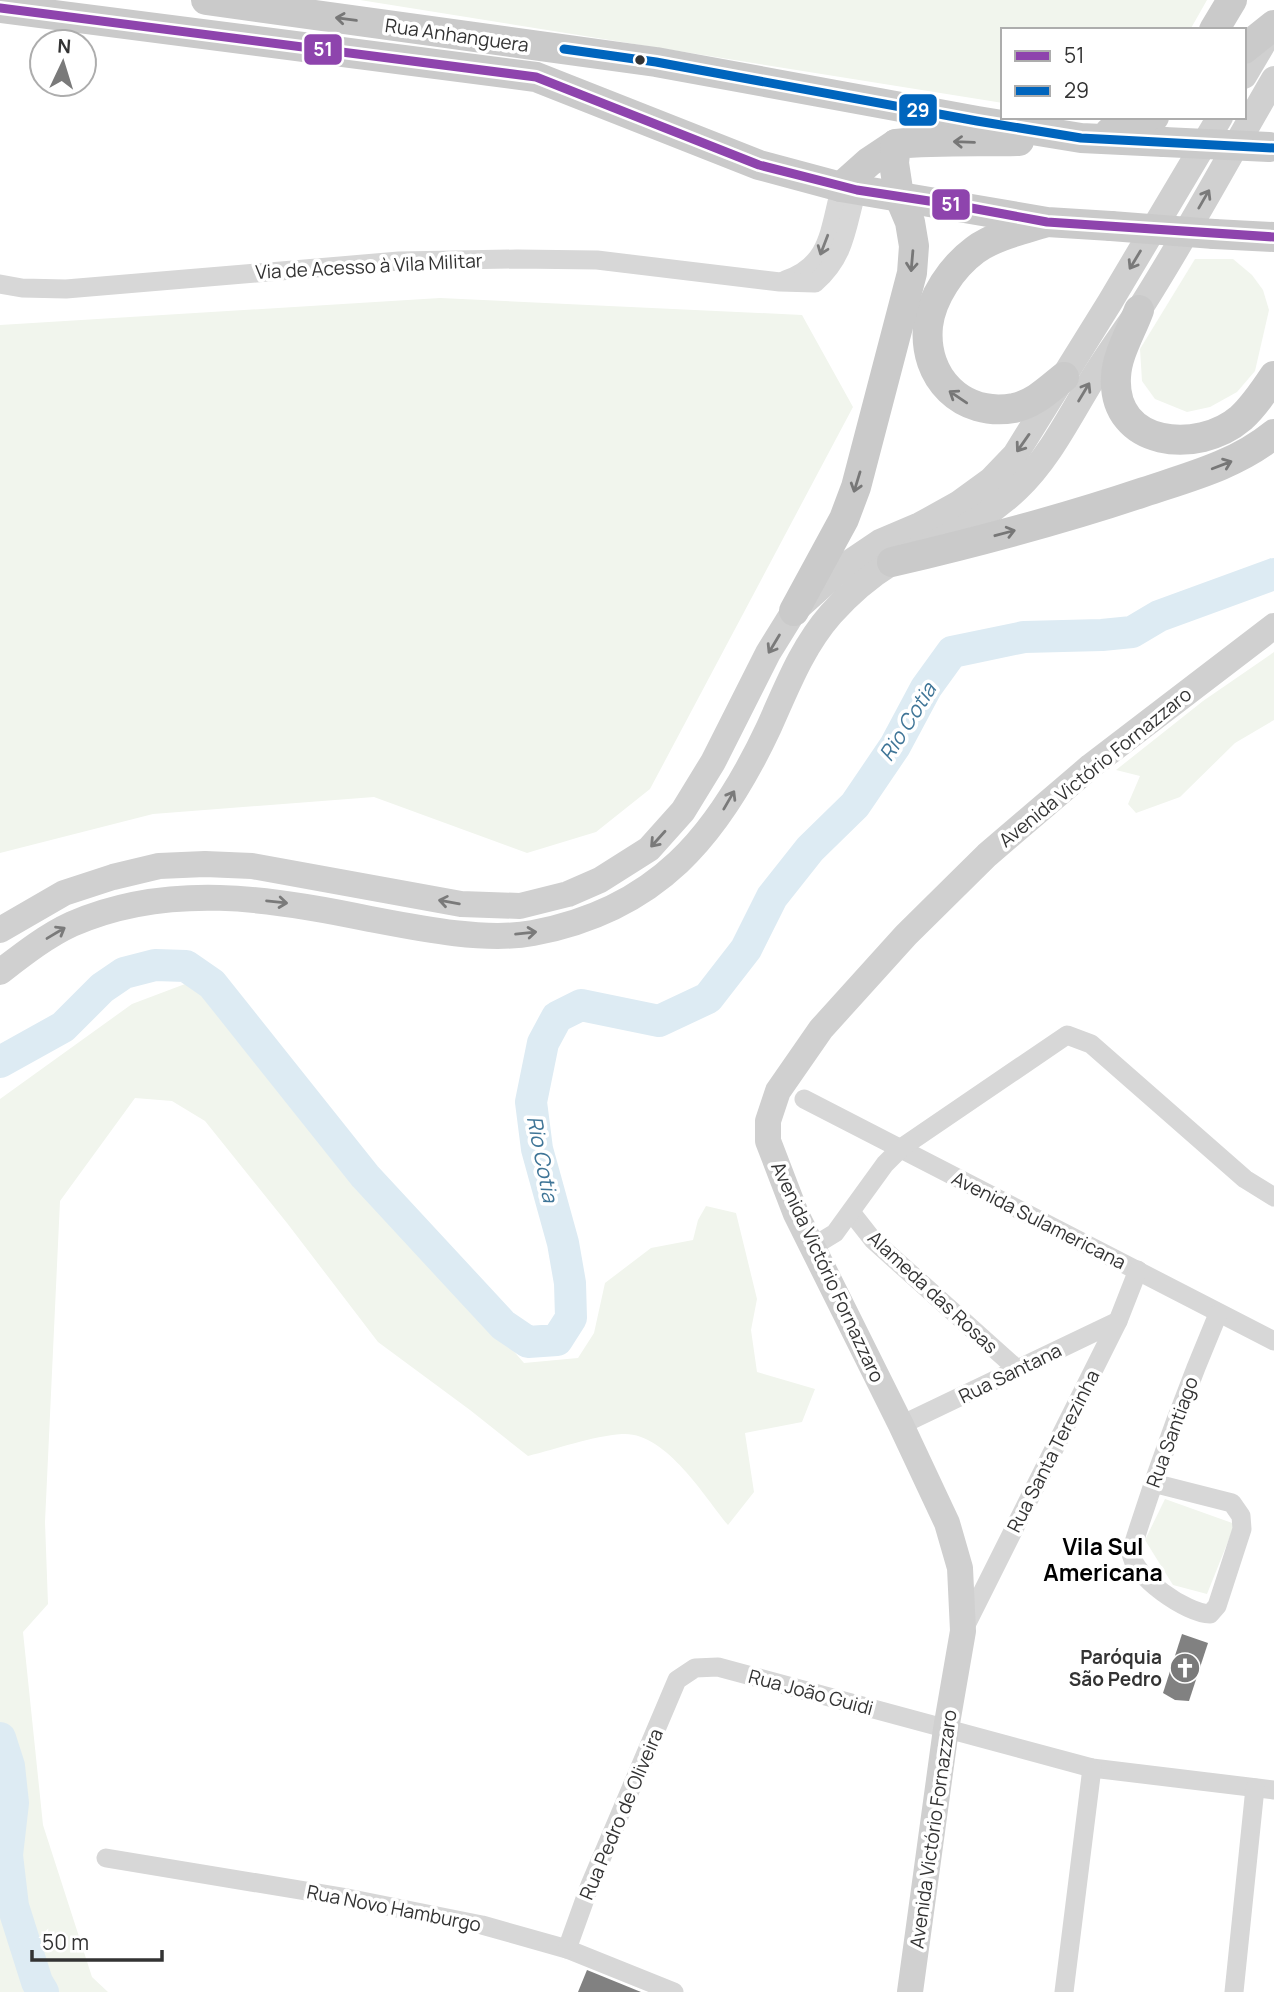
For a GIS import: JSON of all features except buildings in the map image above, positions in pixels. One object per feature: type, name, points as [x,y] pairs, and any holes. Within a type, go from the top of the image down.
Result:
[{"type":"main road","name":"Rua Anhanguera","points":[[206,0],[656,62],[1081,138],[1150,125],[1272,147]]},
{"type":"main road","points":[[1214,28],[1232,0]]},
{"type":"main road","name":"Rua Anhanguera","points":[[0,8],[536,78],[759,165],[849,188],[1047,222],[1214,233],[1270,243]]},
{"type":"main road","points":[[1246,47],[1274,25]]},
{"type":"main road","points":[[1246,73],[1274,25]]},
{"type":"main road","points":[[0,972],[28,950],[71,925],[122,908],[172,898],[233,898],[301,905],[396,924],[471,934],[527,934],[579,923],[625,901],[673,869],[695,847],[723,810],[752,761],[794,669],[831,614],[857,589],[892,562],[950,536],[985,516],[1019,487],[1045,454],[1139,310],[1274,79]]},
{"type":"main road","points":[[794,611],[843,567],[880,542],[958,504],[991,480],[1014,455],[1032,430],[1219,119]]},
{"type":"main road","points":[[849,188],[854,173],[896,144],[923,141],[980,143],[1081,138]]},
{"type":"main road","points":[[0,930],[64,893],[159,866],[252,866],[461,904],[520,906],[600,880],[649,849],[683,811],[713,762],[768,653],[830,548],[856,487],[912,273],[914,246],[910,222],[899,196],[894,163],[896,144]]},
{"type":"main road","points":[[1047,222],[994,240],[976,249],[963,261],[949,277],[935,302],[928,325],[929,344],[937,373],[947,389],[965,403],[991,409],[1015,408],[1037,398],[1063,377]]},
{"type":"main road","points":[[1139,310],[1120,356],[1116,377],[1117,397],[1122,410],[1136,425],[1154,437],[1173,442],[1197,440],[1220,431],[1240,419],[1259,399],[1274,376]]},
{"type":"main road","points":[[892,562],[1087,511],[1175,482],[1228,464],[1249,453],[1274,434]]},
{"type":"main road","name":"Avenida Victório Fornazzaro","points":[[910,1992],[946,1729],[964,1631],[960,1568],[947,1523],[812,1247],[775,1163],[768,1141],[768,1121],[778,1091],[821,1029],[906,934],[1028,818],[1091,766],[1274,626]]},
{"type":"street","name":"Via de Acesso à Vila Militar","points":[[0,284],[22,288],[66,289],[399,261],[517,259],[597,260],[780,282],[800,275],[815,264],[825,247],[849,188]]},
{"type":"street","points":[[812,1247],[835,1233],[885,1164],[901,1148],[1067,1035],[1091,1044],[1245,1179],[1274,1197]]},
{"type":"street","name":"Avenida Sulamericana","points":[[804,1099],[1274,1341]]},
{"type":"street","name":"Alameda das Rosas","points":[[851,1212],[873,1240],[1017,1369]]},
{"type":"street","name":"Rua Santa Terezinha","points":[[964,1631],[1118,1321],[1138,1270]]},
{"type":"street","name":"Rua Santiago","points":[[1153,1483],[1232,1503],[1241,1516],[1242,1529],[1217,1606],[1210,1614],[1202,1614],[1166,1595],[1132,1561],[1131,1552],[1153,1483],[1184,1394],[1218,1314]]},
{"type":"street","name":"Rua Santana","points":[[901,1425],[1118,1321]]},
{"type":"street","name":"Rua João Guidi","points":[[677,1680],[695,1668],[718,1667],[1092,1768],[1265,1789]]},
{"type":"street","name":"Rua Pedro de Oliveira","points":[[567,1949],[590,1885],[677,1680]]},
{"type":"street","points":[[1065,1992],[1092,1768]]},
{"type":"street","points":[[1234,1992],[1265,1789]]},
{"type":"street","name":"Rua Novo Hamburgo","points":[[106,1858],[274,1885],[482,1925],[567,1949],[674,1992]]},
{"type":"shaded area","points":[[360,0],[1207,0],[1191,28],[1001,28],[1001,103]]},
{"type":"shaded area","points":[[1195,259],[1233,259],[1252,275],[1263,290],[1269,310],[1255,371],[1237,392],[1210,407],[1187,412],[1155,399],[1142,381],[1140,349]]},
{"type":"shaded area","points":[[440,298],[802,315],[853,407],[650,789],[596,832],[527,853],[374,797],[153,814],[0,853],[0,325]]},
{"type":"shaded area","points":[[1274,652],[1274,720],[1235,743],[1180,797],[1136,813],[1128,804],[1140,776],[1116,770],[1203,701]]},
{"type":"shaded area","points":[[193,981],[524,1363],[578,1358],[594,1333],[605,1283],[651,1248],[693,1240],[698,1220],[706,1206],[736,1213],[757,1299],[751,1330],[757,1372],[815,1389],[802,1422],[745,1433],[754,1492],[728,1525],[668,1454],[638,1436],[622,1434],[599,1437],[528,1456],[378,1342],[205,1121],[172,1101],[135,1098],[60,1201],[45,1522],[48,1604],[23,1632],[43,1825],[92,1977],[108,1992],[0,1992],[0,1099],[132,1004]]},
{"type":"shaded area","points":[[1165,1499],[1235,1524],[1207,1594],[1173,1585],[1145,1540]]},
{"type":"waterway","name":"Rio Cotia","points":[[0,1062],[63,1027],[102,988],[124,973],[155,965],[186,966],[212,984],[365,1176],[503,1325],[528,1342],[557,1340],[571,1318],[570,1283],[563,1243],[537,1149],[531,1102],[543,1043],[557,1017],[581,1005],[659,1021],[708,998],[746,949],[772,897],[810,849],[855,805],[895,746],[926,688],[952,652],[1024,637],[1132,632],[1159,616],[1274,574]]},
{"type":"waterway","name":"Rio Cotia","points":[[0,1738],[9,1766],[13,1803],[7,1855],[13,1906],[37,1982],[43,1992]]},
{"type":"transit line","name":"51","points":[[0,8],[536,77],[759,165],[857,190],[1047,222],[1274,237]]},
{"type":"transit line","name":"29","points":[[564,49],[656,62],[1081,138],[1274,148]]},
{"type":"place","name":"Paróquia São Pedro","points":[[1185,1668]]},
{"type":"district","name":"Vila Sul Americana","points":[[1103,1560]]}]
